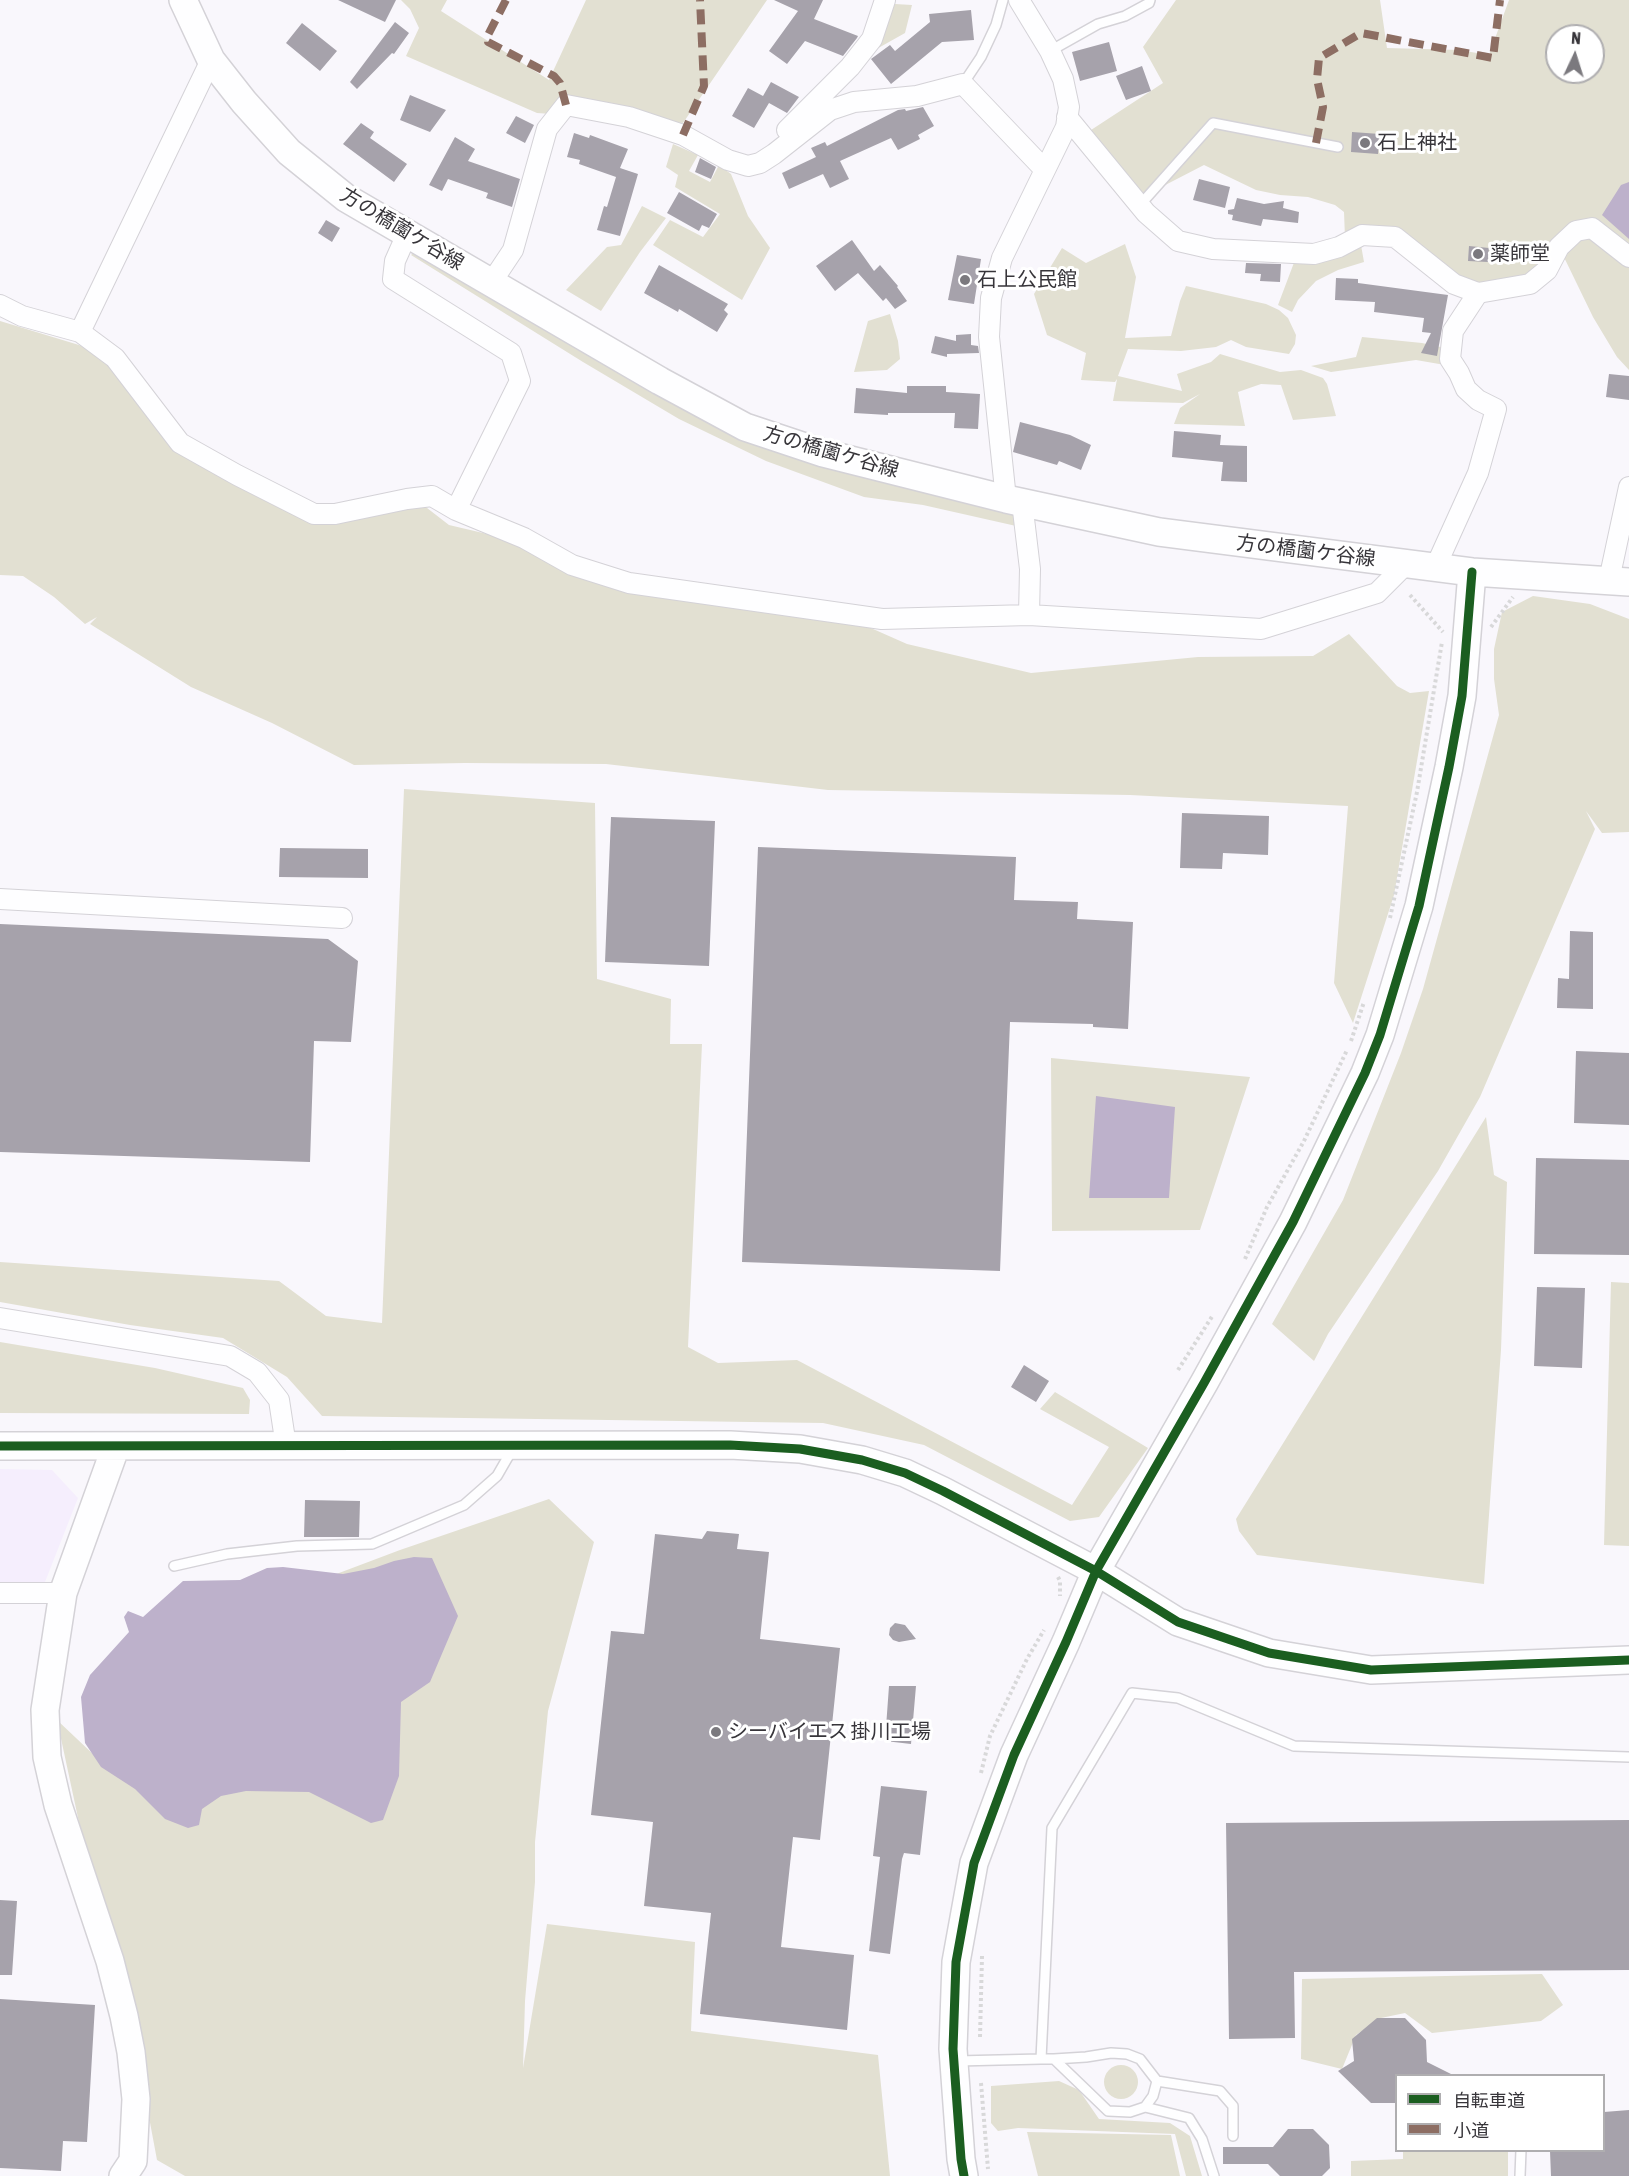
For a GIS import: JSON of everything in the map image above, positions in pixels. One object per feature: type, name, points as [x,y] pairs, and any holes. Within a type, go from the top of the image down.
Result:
[{"type":"street","name":"方の橋薗ケ谷線","points":[[183,0],[212,60],[244,102],[289,152],[346,198],[660,381],[745,427],[823,453],[1014,501],[1160,532],[1472,572],[1619,581]]},
{"type":"street","points":[[748,166],[850,67],[872,39],[885,0]]},
{"type":"street","points":[[1019,0],[1050,51],[1063,79],[1069,107],[1066,127],[1002,258],[992,298],[989,337],[1014,501],[1030,569],[1029,615]]},
{"type":"street","points":[[80,332],[212,60]]},
{"type":"street","points":[[491,284],[513,250],[547,129],[566,105],[629,117],[682,135],[728,160],[748,166],[760,163],[774,154],[830,110],[854,102],[917,96],[963,84],[1045,170]]},
{"type":"street","points":[[1067,117],[1140,205],[1178,241],[1213,249],[1314,254],[1339,247],[1362,235],[1395,237],[1454,284],[1478,293],[1530,284],[1547,270],[1559,247],[1576,231],[1592,228],[1629,257]]},
{"type":"street","points":[[407,234],[395,261],[393,279],[511,353],[520,381],[456,510]]},
{"type":"street","points":[[1436,568],[1478,473],[1496,409],[1478,400],[1466,388],[1450,360],[1453,331],[1478,293]]},
{"type":"street","points":[[0,305],[22,316],[80,332],[115,358],[180,442],[237,475],[314,514],[335,514],[432,496],[456,510],[525,538],[572,565],[629,583],[882,619],[1029,615],[1261,629],[1377,593],[1406,564]]},
{"type":"street","points":[[1619,581],[1629,487]]},
{"type":"street","points":[[964,2176],[954,2061],[956,1962],[974,1863],[1014,1755],[1096,1571],[1293,1222],[1365,1073],[1380,1035],[1419,906],[1449,767],[1462,696],[1472,572]]},
{"type":"street","points":[[0,899],[342,918]]},
{"type":"street","points":[[0,1318],[230,1356],[257,1372],[279,1400],[286,1446]]},
{"type":"street","points":[[0,1446],[730,1444],[800,1449],[862,1460],[905,1473],[1096,1571],[1178,1622],[1269,1653],[1371,1670],[1629,1660]]},
{"type":"street","points":[[116,1446],[63,1593],[45,1710],[47,1757],[58,1805],[110,1961],[129,2043],[136,2099],[133,2161],[123,2176]]},
{"type":"street","points":[[0,1593],[63,1593]]},
{"type":"lane","points":[[963,84],[981,57],[996,25],[1003,0]]},
{"type":"lane","points":[[1050,51],[1098,24],[1125,16],[1149,3],[1150,0]]},
{"type":"lane","points":[[1140,205],[1213,123],[1338,147]]},
{"type":"lane","points":[[174,1566],[227,1554],[297,1546],[372,1544],[464,1505],[497,1476],[515,1445]]},
{"type":"lane","points":[[1041,2058],[1052,1828],[1132,1693],[1178,1698],[1294,1746],[1629,1756]]},
{"type":"lane","points":[[954,2061],[1041,2058],[1054,2060],[1086,2058],[1111,2053],[1126,2054],[1140,2059],[1157,2081],[1220,2091],[1233,2106],[1233,2136]]},
{"type":"lane","points":[[1054,2060],[1108,2111],[1130,2112],[1144,2108],[1189,2118],[1202,2139],[1214,2176]]},
{"type":"lane","points":[[1144,2108],[1153,2096],[1157,2081]]},
{"type":"lane","points":[[1520,2176],[1521,2152]]},
{"type":"path","points":[[1490,636],[1492,625],[1519,589]]},
{"type":"path","points":[[1388,927],[1417,792],[1443,631],[1410,595]]},
{"type":"path","points":[[1244,1261],[1267,1207],[1304,1141],[1349,1048],[1367,993]]},
{"type":"path","points":[[1178,1370],[1214,1314]]},
{"type":"path","points":[[980,2037],[982,1954]]},
{"type":"path","points":[[981,2083],[988,2176]]},
{"type":"shaded area","points":[[401,0],[447,0],[441,11],[549,80],[586,0],[767,0],[683,123],[537,113],[406,56],[419,28],[410,9]]},
{"type":"shaded area","points":[[1176,0],[1380,0],[1387,48],[1459,50],[1489,55],[1509,0],[1629,0],[1629,370],[1617,357],[1593,317],[1560,249],[1535,280],[1480,292],[1395,237],[1345,238],[1344,212],[1335,205],[1308,197],[1256,190],[1204,165],[1144,196],[1091,130],[1163,83],[1143,47]]},
{"type":"shaded area","points":[[895,4],[912,5],[905,33],[873,51],[872,39]]},
{"type":"shaded area","points":[[673,144],[698,155],[689,171],[710,182],[719,165],[731,174],[748,216],[770,248],[742,300],[653,245],[670,220],[703,237],[720,214],[675,187],[678,175],[666,167]]},
{"type":"shaded area","points":[[1629,182],[1629,239],[1602,215],[1621,185]]},
{"type":"shaded area","points":[[642,206],[666,218],[640,252],[601,311],[566,290],[607,247],[621,245]]},
{"type":"shaded area","points":[[1125,244],[1136,277],[1125,338],[1171,336],[1186,286],[1266,304],[1279,310],[1288,318],[1296,335],[1295,344],[1289,354],[1246,347],[1231,340],[1216,347],[1181,351],[1128,349],[1118,376],[1182,391],[1177,374],[1211,362],[1220,354],[1280,372],[1301,370],[1323,378],[1327,384],[1336,416],[1293,420],[1281,385],[1261,384],[1238,392],[1245,426],[1174,424],[1180,408],[1200,394],[1183,403],[1113,401],[1117,379],[1115,382],[1081,380],[1086,353],[1047,335],[1034,294],[1062,248],[1086,263]]},
{"type":"shaded area","points":[[1361,245],[1364,262],[1338,270],[1316,281],[1298,300],[1292,312],[1278,305],[1295,260]]},
{"type":"shaded area","points":[[418,248],[703,413],[1023,511],[1025,528],[923,505],[864,497],[766,461],[679,419],[583,362],[411,255]]},
{"type":"shaded area","points":[[890,314],[898,341],[900,359],[887,370],[854,372],[868,321]]},
{"type":"shaded area","points":[[0,321],[79,345],[110,360],[166,429],[314,514],[418,501],[449,525],[517,541],[587,569],[855,621],[907,644],[1031,673],[1198,657],[1313,656],[1349,634],[1397,686],[1410,693],[1429,691],[1394,895],[1353,1023],[1334,983],[1348,806],[1130,795],[828,790],[606,764],[354,765],[272,723],[191,687],[90,624],[97,617],[85,624],[54,597],[23,576],[0,575]]},
{"type":"shaded area","points":[[1362,337],[1422,343],[1445,348],[1445,365],[1416,360],[1331,372],[1311,366],[1356,357]]},
{"type":"shaded area","points":[[1533,596],[1590,604],[1629,619],[1629,832],[1602,833],[1586,811],[1595,829],[1480,1097],[1438,1171],[1328,1334],[1314,1361],[1272,1324],[1343,1200],[1401,1053],[1423,989],[1499,715],[1494,679],[1494,649],[1502,612]]},
{"type":"shaded area","points":[[404,789],[595,803],[597,979],[671,999],[670,1044],[702,1044],[688,1347],[718,1363],[797,1360],[1072,1505],[1109,1447],[1040,1409],[1055,1392],[1148,1448],[1099,1517],[1070,1521],[924,1445],[823,1423],[322,1416],[287,1377],[223,1338],[130,1325],[0,1302],[0,1262],[279,1281],[326,1316],[382,1323]]},
{"type":"shaded area","points":[[1051,1058],[1250,1077],[1200,1230],[1052,1231]]},
{"type":"shaded area","points":[[1096,1096],[1175,1107],[1169,1198],[1089,1198]]},
{"type":"shaded area","points":[[1486,1117],[1494,1175],[1507,1182],[1501,1350],[1484,1584],[1257,1555],[1239,1531],[1236,1519]]},
{"type":"shaded area","points":[[1611,1282],[1629,1283],[1629,1546],[1604,1545]]},
{"type":"shaded area","points":[[0,1342],[155,1368],[243,1388],[250,1400],[249,1414],[0,1413]]},
{"type":"shaded area","points":[[0,1469],[52,1470],[78,1498],[45,1582],[0,1582]]},
{"type":"shaded area","points":[[549,1499],[594,1542],[548,1711],[535,1842],[535,1882],[525,2001],[523,2068],[547,1924],[695,1942],[691,2031],[878,2055],[890,2176],[185,2176],[157,2160],[115,1935],[83,1841],[57,1720],[113,1773],[286,1593],[400,1550]]},
{"type":"shaded area","points":[[414,1557],[432,1558],[458,1616],[430,1682],[401,1702],[399,1776],[383,1820],[371,1823],[309,1792],[246,1791],[221,1796],[202,1809],[199,1825],[188,1828],[165,1819],[135,1789],[101,1767],[85,1743],[81,1697],[90,1675],[129,1632],[124,1617],[128,1611],[143,1617],[183,1581],[240,1580],[267,1568],[283,1567],[343,1574]]},
{"type":"shaded area","points":[[1542,1974],[1563,2005],[1541,2021],[1432,2033],[1405,2013],[1381,2018],[1356,2035],[1342,2069],[1301,2059],[1302,1979]]},
{"type":"shaded area","points":[[1121,2065],[1133,2070],[1138,2082],[1133,2094],[1121,2099],[1109,2094],[1104,2082],[1109,2070]]},
{"type":"shaded area","points":[[1059,2081],[1079,2090],[1099,2119],[1170,2123],[1190,2136],[1202,2176],[1186,2176],[1175,2134],[1018,2128],[998,2131],[991,2123],[991,2086]]},
{"type":"shaded area","points":[[1027,2132],[1171,2135],[1180,2176],[1038,2176]]},
{"type":"shaded area","points":[[1403,2152],[1508,2152],[1508,2176],[1351,2176],[1351,2161],[1403,2159]]},
{"type":"building","points":[[338,0],[396,0],[385,22]]},
{"type":"building","points":[[774,0],[823,0],[814,19],[858,36],[843,56],[805,41],[787,64],[769,51],[798,11]]},
{"type":"building","points":[[971,10],[974,40],[942,42],[891,84],[871,59],[890,45],[895,51],[930,22],[929,14]]},
{"type":"building","points":[[395,22],[409,33],[394,54],[392,53],[357,89],[350,82]]},
{"type":"building","points":[[302,23],[337,51],[320,71],[286,43]]},
{"type":"building","points":[[1109,42],[1117,71],[1080,81],[1072,52]]},
{"type":"building","points":[[1142,66],[1151,91],[1126,100],[1116,76]]},
{"type":"building","points":[[771,82],[799,97],[787,113],[769,103],[754,128],[732,116],[748,88],[763,96]]},
{"type":"building","points":[[410,95],[446,110],[430,132],[400,120]]},
{"type":"building","points":[[923,107],[934,126],[918,135],[920,139],[898,150],[891,138],[840,161],[849,179],[830,188],[823,174],[789,189],[782,173],[816,157],[811,148],[825,142],[827,146],[898,110],[905,109],[906,111]]},
{"type":"building","points":[[516,116],[534,125],[525,143],[506,133]]},
{"type":"building","points":[[361,123],[374,132],[370,138],[407,164],[394,182],[343,144]]},
{"type":"building","name":"石上神社","points":[[1352,132],[1380,134],[1378,154],[1351,152]]},
{"type":"building","points":[[574,133],[589,138],[590,135],[628,149],[620,168],[638,174],[620,236],[597,230],[616,177],[579,164],[580,160],[567,157]]},
{"type":"building","points":[[455,137],[475,149],[468,161],[520,179],[512,207],[486,198],[488,193],[448,179],[442,191],[429,185]]},
{"type":"building","points":[[700,158],[716,167],[711,179],[695,172]]},
{"type":"building","points":[[1199,179],[1230,187],[1225,208],[1193,200]]},
{"type":"building","points":[[679,192],[717,214],[709,228],[702,225],[699,231],[667,213]]},
{"type":"building","points":[[1237,198],[1264,204],[1284,201],[1283,208],[1299,212],[1298,223],[1263,219],[1261,226],[1232,220],[1233,215],[1228,214],[1228,210],[1234,209]]},
{"type":"building","points":[[326,220],[340,228],[332,242],[318,233]]},
{"type":"building","points":[[852,240],[874,271],[880,265],[898,286],[907,301],[895,309],[886,298],[883,301],[858,273],[835,291],[816,266]]},
{"type":"building","name":"薬師堂","points":[[1469,246],[1489,248],[1488,262],[1468,261]]},
{"type":"building","name":"石上公民館","points":[[957,255],[981,259],[974,304],[948,300]]},
{"type":"building","points":[[1246,263],[1281,264],[1280,282],[1260,281],[1261,274],[1245,273]]},
{"type":"building","points":[[659,265],[728,304],[724,310],[728,314],[717,332],[679,309],[678,312],[644,293]]},
{"type":"building","points":[[1336,278],[1358,279],[1358,283],[1448,295],[1437,356],[1421,353],[1431,333],[1422,332],[1424,318],[1374,312],[1375,302],[1335,300]]},
{"type":"building","points":[[971,334],[971,345],[978,346],[979,353],[947,354],[947,357],[931,353],[935,336],[956,341],[956,335]]},
{"type":"building","points":[[1609,374],[1629,376],[1629,400],[1606,397]]},
{"type":"building","points":[[907,386],[946,386],[946,392],[980,394],[978,429],[954,428],[955,413],[888,413],[888,415],[854,413],[856,388],[907,393]]},
{"type":"building","points":[[1020,422],[1070,435],[1091,445],[1081,470],[1059,461],[1057,465],[1013,452]]},
{"type":"building","points":[[1174,431],[1221,435],[1220,445],[1247,446],[1247,482],[1221,481],[1223,462],[1172,457]]},
{"type":"building","points":[[1182,813],[1269,816],[1268,855],[1223,853],[1222,869],[1180,868]]},
{"type":"building","points":[[611,817],[715,821],[709,966],[605,962]]},
{"type":"building","points":[[758,847],[1016,857],[1014,900],[1078,902],[1077,919],[1133,922],[1128,1029],[1093,1027],[1093,1024],[1010,1022],[1000,1271],[742,1262]]},
{"type":"building","points":[[280,848],[368,849],[368,878],[279,877]]},
{"type":"building","points":[[0,924],[328,939],[358,961],[351,1042],[314,1041],[310,1162],[0,1152]]},
{"type":"building","points":[[1570,931],[1593,932],[1593,1009],[1557,1008],[1558,978],[1569,979]]},
{"type":"building","points":[[1576,1051],[1629,1053],[1629,1125],[1574,1123]]},
{"type":"building","points":[[1536,1158],[1629,1160],[1629,1255],[1534,1254]]},
{"type":"building","points":[[1537,1287],[1585,1288],[1582,1368],[1534,1366]]},
{"type":"building","points":[[1024,1365],[1049,1381],[1036,1402],[1011,1387]]},
{"type":"building","points":[[305,1500],[360,1501],[359,1537],[304,1537]]},
{"type":"building","name":"シーバイエス 掛川工場","points":[[707,1531],[739,1534],[737,1549],[769,1552],[760,1639],[840,1648],[820,1840],[793,1837],[781,1947],[854,1955],[847,2030],[700,2014],[711,1913],[644,1906],[653,1822],[591,1815],[611,1631],[644,1634],[655,1534],[702,1539]]},
{"type":"building","points":[[895,1623],[905,1625],[916,1639],[899,1642],[893,1640],[889,1635],[890,1628]]},
{"type":"building","points":[[889,1686],[916,1686],[911,1744],[885,1741]]},
{"type":"building","points":[[881,1786],[927,1791],[920,1855],[904,1853],[902,1859],[890,1954],[869,1951],[880,1857],[873,1856]]},
{"type":"building","points":[[1629,1820],[1629,1970],[1294,1972],[1295,2038],[1229,2039],[1226,1823]]},
{"type":"building","points":[[0,1900],[17,1901],[12,1975],[0,1975]]},
{"type":"building","points":[[0,1999],[95,2005],[87,2142],[63,2141],[61,2171],[0,2168]]},
{"type":"building","points":[[1377,2018],[1405,2018],[1426,2040],[1427,2062],[1451,2074],[1395,2074],[1395,2103],[1371,2103],[1338,2071],[1354,2061],[1352,2039]]},
{"type":"building","points":[[1629,2110],[1629,2176],[1551,2176],[1550,2152],[1605,2152],[1605,2112]]},
{"type":"building","points":[[1288,2129],[1313,2129],[1329,2145],[1330,2168],[1322,2176],[1280,2176],[1268,2164],[1223,2164],[1223,2147],[1273,2147]]},
{"type":"marked path","points":[[506,0],[488,35],[488,42],[554,76],[560,83],[566,105]]},
{"type":"marked path","points":[[683,135],[704,86],[700,0]]},
{"type":"marked path","points":[[1316,143],[1323,107],[1317,79],[1319,58],[1361,33],[1493,58],[1500,0]]},
{"type":"cycle path","points":[[964,2176],[953,2049],[956,1962],[974,1863],[1014,1755],[1096,1571],[1293,1222],[1365,1073],[1380,1035],[1419,906],[1449,767],[1462,696],[1472,572]]},
{"type":"cycle path","points":[[0,1446],[730,1445],[800,1449],[862,1460],[905,1473],[1096,1571],[1178,1622],[1269,1653],[1371,1670],[1629,1660]]},
{"type":"place","name":"石上神社","points":[[1365,143]]},
{"type":"place","name":"薬師堂","points":[[1478,254]]},
{"type":"place","name":"石上公民館","points":[[965,280]]},
{"type":"place","name":"シーバイエス 掛川工場","points":[[716,1732]]}]
